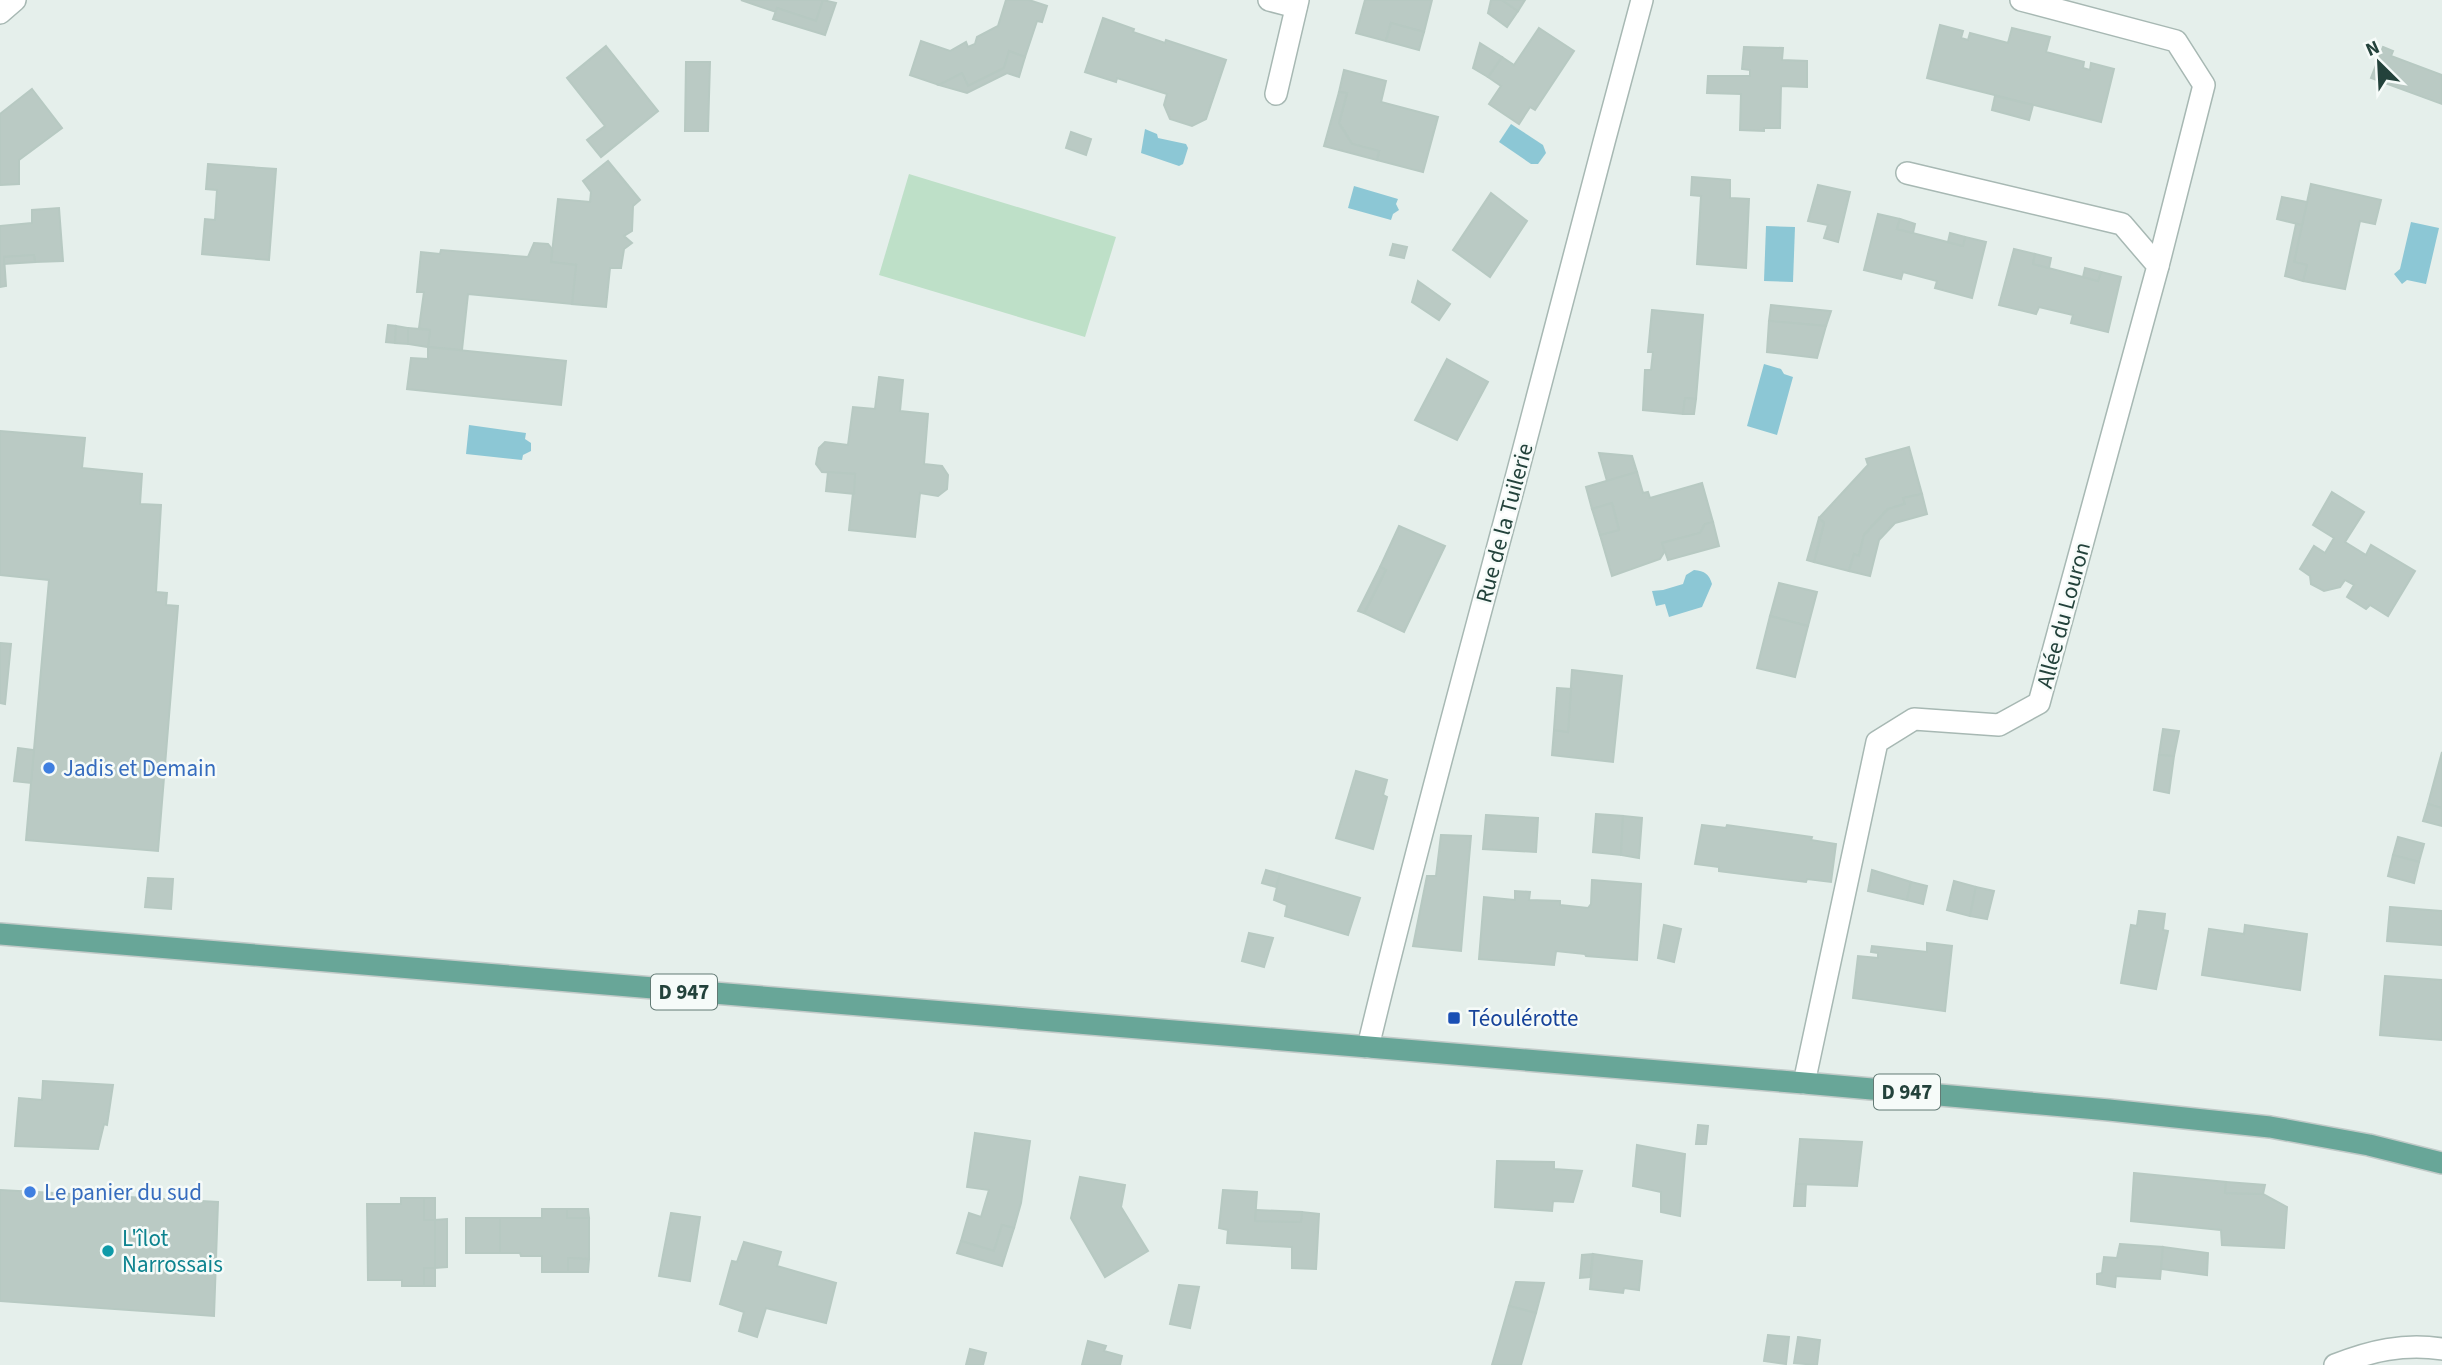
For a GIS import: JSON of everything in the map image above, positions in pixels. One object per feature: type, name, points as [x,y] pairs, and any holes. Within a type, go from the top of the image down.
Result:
[{"type":"main road","name":"D 947","points":[[0,934],[1804,1083],[2270,1126],[2369,1145],[2442,1163]]},
{"type":"street","points":[[0,13],[15,0]]},
{"type":"street","points":[[1269,0],[1297,3],[1276,94]]},
{"type":"street","name":"Rue de la Tuilerie","points":[[1368,1047],[1580,226],[1642,0]]},
{"type":"street","name":"Allée du Louron","points":[[1804,1083],[1877,742],[1914,719],[1999,725],[2039,703],[2158,266],[2204,85],[2176,41],[2021,0]]},
{"type":"street","points":[[1907,173],[2122,224],[2158,266]]},
{"type":"street","points":[[2335,1365],[2367,1353],[2417,1345],[2442,1349]]},
{"type":"green space","points":[[909,174],[1116,237],[1085,337],[879,275]]},
{"type":"water","points":[[1511,124],[1543,145],[1546,153],[1538,164],[1531,164],[1499,142]]},
{"type":"water","points":[[1145,129],[1157,134],[1158,138],[1186,144],[1188,148],[1183,164],[1179,166],[1141,153]]},
{"type":"water","points":[[1354,186],[1398,199],[1396,204],[1399,210],[1393,214],[1391,220],[1348,208]]},
{"type":"water","points":[[2411,222],[2439,228],[2426,284],[2407,280],[2402,284],[2394,274],[2400,269]]},
{"type":"water","points":[[1766,226],[1795,227],[1793,282],[1764,281]]},
{"type":"water","points":[[1764,364],[1781,369],[1784,374],[1793,377],[1777,435],[1747,426]]},
{"type":"water","points":[[469,425],[526,433],[525,439],[531,443],[531,451],[523,455],[522,460],[466,454]]},
{"type":"water","points":[[1694,570],[1706,574],[1712,584],[1702,607],[1669,617],[1665,604],[1656,606],[1652,591],[1683,584],[1686,575]]},
{"type":"building","points":[[741,0],[823,0],[816,21],[777,8],[776,12]]},
{"type":"building","points":[[823,0],[836,3],[825,35],[773,19],[777,8],[816,21]]},
{"type":"building","points":[[1006,0],[1029,0],[1047,6],[1042,22],[1037,21],[1025,57],[1009,51],[1004,68],[968,86],[962,73],[939,85],[910,75],[921,41],[950,51],[966,42],[968,47],[975,44],[977,37],[998,26]]},
{"type":"building","points":[[1365,0],[1432,0],[1424,32],[1391,23],[1386,41],[1356,33]]},
{"type":"building","points":[[1491,0],[1502,0],[1518,11],[1507,27],[1488,13]]},
{"type":"building","points":[[1502,0],[1525,0],[1518,11]]},
{"type":"building","points":[[1103,18],[1165,43],[1166,40],[1226,60],[1206,119],[1192,126],[1170,119],[1164,105],[1167,94],[1117,78],[1116,82],[1085,72]]},
{"type":"building","points":[[1391,23],[1424,32],[1419,50],[1386,41]]},
{"type":"building","points":[[1940,25],[1963,31],[1961,38],[1968,40],[1970,33],[2008,43],[2012,28],[2050,37],[2046,52],[2084,62],[2083,68],[2090,70],[2091,63],[2114,69],[2101,122],[1927,78]]},
{"type":"building","points":[[1539,28],[1574,51],[1535,110],[1530,107],[1519,124],[1489,104],[1501,86],[1488,77],[1502,57],[1514,65]]},
{"type":"building","points":[[1480,43],[1502,57],[1488,77],[1473,68]]},
{"type":"building","points":[[606,46],[658,111],[601,157],[587,140],[605,126],[567,78]]},
{"type":"building","points":[[1744,47],[1783,48],[1782,60],[1807,61],[1807,87],[1781,86],[1780,128],[1764,128],[1764,131],[1740,130],[1741,94],[1707,93],[1708,76],[1750,76],[1750,70],[1742,69]]},
{"type":"building","points":[[2383,47],[2393,51],[2391,56],[2442,75],[2442,104],[2371,78]]},
{"type":"building","points":[[1009,51],[1025,57],[1019,77],[1007,73],[967,93],[939,85],[962,73],[968,86],[1004,68]]},
{"type":"building","points":[[686,62],[710,62],[708,131],[685,131]]},
{"type":"building","points":[[1344,70],[1386,81],[1381,102],[1438,117],[1423,172],[1377,160],[1379,151],[1352,144],[1339,123],[1347,93],[1339,92]]},
{"type":"building","points":[[32,89],[62,128],[19,160],[19,184],[0,185],[0,114]]},
{"type":"building","points":[[1339,92],[1347,93],[1339,123],[1352,144],[1379,151],[1377,160],[1324,146]]},
{"type":"building","points":[[1995,96],[2033,105],[2029,120],[1992,110]]},
{"type":"building","points":[[1071,132],[1091,139],[1086,155],[1066,148]]},
{"type":"building","points":[[608,161],[640,200],[633,206],[632,231],[624,236],[632,243],[624,249],[621,268],[610,268],[606,307],[572,304],[576,265],[551,262],[558,199],[590,202],[591,192],[583,181]]},
{"type":"building","points":[[208,164],[276,169],[269,260],[202,254],[205,219],[215,220],[217,190],[206,189]]},
{"type":"building","points":[[1692,177],[1730,180],[1730,198],[1749,199],[1746,268],[1697,264],[1701,196],[1691,195]]},
{"type":"building","points":[[2311,184],[2381,200],[2375,224],[2360,221],[2345,289],[2303,281],[2307,265],[2294,262]]},
{"type":"building","points":[[1818,185],[1850,192],[1838,242],[1824,238],[1828,225],[1808,221]]},
{"type":"building","points":[[1491,193],[1527,221],[1490,277],[1453,250]]},
{"type":"building","points":[[2282,197],[2307,202],[2302,225],[2277,219]]},
{"type":"building","points":[[59,208],[63,261],[35,262],[34,255],[4,257],[6,286],[0,287],[0,226],[32,223],[32,210]]},
{"type":"building","points":[[1878,214],[1900,219],[1897,229],[1963,246],[1965,237],[1986,242],[1972,298],[1935,288],[1937,281],[1903,272],[1901,279],[1864,270]]},
{"type":"building","points":[[1900,219],[1915,224],[1913,233],[1897,229]]},
{"type":"building","points":[[2296,224],[2302,225],[2294,262],[2307,265],[2303,281],[2285,276]]},
{"type":"building","points":[[1950,233],[1965,237],[1963,246],[1948,242]]},
{"type":"building","points":[[534,243],[548,244],[552,249],[551,262],[576,265],[572,304],[468,294],[462,350],[428,347],[430,330],[419,328],[424,292],[417,292],[421,252],[440,254],[441,250],[528,257]]},
{"type":"building","points":[[1393,244],[1407,247],[1404,258],[1390,255]]},
{"type":"building","points":[[2014,249],[2035,254],[2033,264],[2098,281],[2101,272],[2121,277],[2108,332],[2071,323],[2073,315],[2039,307],[2036,314],[1999,305]]},
{"type":"building","points":[[2035,254],[2051,258],[2049,268],[2033,264]]},
{"type":"building","points":[[34,255],[35,262],[4,264],[4,257]]},
{"type":"building","points":[[2085,268],[2101,272],[2098,281],[2083,277]]},
{"type":"building","points":[[1418,281],[1450,304],[1439,320],[1412,302]]},
{"type":"building","points":[[1771,305],[1831,311],[1826,326],[1769,321]]},
{"type":"building","points":[[1652,310],[1703,315],[1696,399],[1685,398],[1683,414],[1643,410],[1645,370],[1651,370],[1653,352],[1648,352]]},
{"type":"building","points":[[1769,321],[1826,326],[1817,358],[1767,352]]},
{"type":"building","points":[[388,325],[396,326],[395,343],[386,342]]},
{"type":"building","points":[[396,326],[408,328],[408,344],[395,343]]},
{"type":"building","points":[[408,328],[430,330],[428,347],[408,344]]},
{"type":"building","points":[[428,347],[566,361],[561,405],[407,389],[411,358],[428,359]]},
{"type":"building","points":[[1447,359],[1488,382],[1457,440],[1415,420]]},
{"type":"building","points":[[879,377],[903,380],[900,411],[928,414],[924,464],[942,466],[948,475],[947,489],[938,496],[920,493],[915,537],[849,530],[855,474],[822,472],[816,464],[819,448],[825,442],[848,445],[853,407],[875,409]]},
{"type":"building","points":[[1685,398],[1696,399],[1694,414],[1683,414]]},
{"type":"building","points":[[0,431],[85,438],[82,468],[142,474],[140,504],[161,505],[156,592],[167,593],[166,605],[178,606],[158,851],[26,840],[49,580],[0,575]]},
{"type":"building","points":[[1909,447],[1922,494],[1903,498],[1905,504],[1888,509],[1864,535],[1859,556],[1854,554],[1849,571],[1814,562],[1824,523],[1819,518],[1868,465],[1866,459]]},
{"type":"building","points":[[1599,453],[1632,456],[1637,472],[1607,481]]},
{"type":"building","points":[[828,472],[855,474],[854,494],[826,491]]},
{"type":"building","points":[[1637,472],[1643,493],[1648,492],[1650,498],[1702,483],[1713,522],[1705,524],[1700,533],[1662,543],[1665,551],[1660,559],[1612,576],[1600,535],[1619,530],[1612,503],[1592,509],[1586,487]]},
{"type":"building","points":[[2332,492],[2364,512],[2345,542],[2366,555],[2371,545],[2415,571],[2388,616],[2370,605],[2366,609],[2347,597],[2354,585],[2345,580],[2340,587],[2324,591],[2311,584],[2310,576],[2300,569],[2314,546],[2325,553],[2334,538],[2313,525]]},
{"type":"building","points":[[1922,494],[1927,514],[1895,523],[1879,540],[1870,576],[1849,571],[1854,554],[1859,556],[1864,535],[1888,509],[1905,504],[1903,498]]},
{"type":"building","points":[[1612,503],[1619,530],[1600,535],[1592,509]]},
{"type":"building","points":[[1819,518],[1824,523],[1814,562],[1807,560]]},
{"type":"building","points":[[1713,522],[1719,546],[1668,560],[1662,543],[1700,533],[1705,524]]},
{"type":"building","points":[[1399,526],[1445,546],[1404,632],[1364,613],[1386,570],[1380,567]]},
{"type":"building","points":[[1380,567],[1386,570],[1364,613],[1358,611]]},
{"type":"building","points":[[1779,583],[1817,592],[1808,626],[1770,616]]},
{"type":"building","points":[[1770,616],[1808,626],[1795,677],[1757,668]]},
{"type":"building","points":[[0,643],[11,644],[5,704],[0,703]]},
{"type":"building","points":[[1572,670],[1622,676],[1613,762],[1552,755],[1554,730],[1568,732]]},
{"type":"building","points":[[1557,688],[1571,689],[1568,732],[1554,730]]},
{"type":"building","points":[[2163,729],[2179,731],[2174,756],[2159,755]]},
{"type":"building","points":[[18,748],[34,750],[31,783],[14,781]]},
{"type":"building","points":[[2442,752],[2442,808],[2428,804]]},
{"type":"building","points":[[2159,755],[2174,756],[2169,793],[2154,790]]},
{"type":"building","points":[[1356,771],[1387,780],[1383,795],[1387,797],[1373,849],[1336,838]]},
{"type":"building","points":[[2428,804],[2442,808],[2442,826],[2423,821]]},
{"type":"building","points":[[1596,814],[1623,816],[1621,855],[1593,852]]},
{"type":"building","points":[[1486,815],[1538,818],[1536,852],[1483,849]]},
{"type":"building","points":[[1623,816],[1642,818],[1639,858],[1621,855]]},
{"type":"building","points":[[1702,825],[1726,828],[1727,825],[1812,837],[1811,840],[1836,844],[1831,882],[1807,879],[1806,882],[1719,871],[1719,867],[1695,864]]},
{"type":"building","points":[[1441,835],[1471,836],[1461,951],[1413,946],[1427,876],[1436,876]]},
{"type":"building","points":[[2398,837],[2424,844],[2419,862],[2393,855]]},
{"type":"building","points":[[2393,855],[2419,862],[2414,883],[2388,876]]},
{"type":"building","points":[[1266,870],[1280,874],[1276,887],[1262,883]]},
{"type":"building","points":[[1872,870],[1911,882],[1907,900],[1868,891]]},
{"type":"building","points":[[1280,874],[1360,898],[1348,935],[1285,916],[1287,905],[1274,900]]},
{"type":"building","points":[[148,878],[173,879],[171,909],[145,907]]},
{"type":"building","points":[[1592,880],[1641,884],[1637,960],[1556,951],[1554,965],[1479,959],[1484,897],[1515,900],[1515,891],[1530,892],[1529,900],[1560,901],[1560,905],[1588,908],[1591,904]]},
{"type":"building","points":[[1954,881],[1976,887],[1970,916],[1947,910]]},
{"type":"building","points":[[1911,882],[1927,886],[1923,904],[1907,900]]},
{"type":"building","points":[[1976,887],[1994,891],[1987,919],[1970,916]]},
{"type":"building","points":[[2390,907],[2442,911],[2442,945],[2387,941]]},
{"type":"building","points":[[2139,911],[2165,914],[2163,930],[2168,931],[2156,989],[2121,983],[2131,925],[2137,926]]},
{"type":"building","points":[[1664,925],[1681,929],[1674,962],[1658,958]]},
{"type":"building","points":[[2245,925],[2307,934],[2300,990],[2202,975],[2209,929],[2244,934]]},
{"type":"building","points":[[1249,933],[1273,938],[1264,967],[1242,961]]},
{"type":"building","points":[[1927,943],[1952,946],[1945,1011],[1853,998],[1858,956],[1878,958],[1878,953],[1871,952],[1872,946],[1927,952]]},
{"type":"building","points":[[2385,976],[2442,980],[2442,1040],[2380,1035]]},
{"type":"building","points":[[43,1081],[113,1085],[107,1125],[104,1124],[98,1149],[15,1146],[19,1098],[42,1100]]},
{"type":"building","points":[[1698,1125],[1708,1126],[1706,1144],[1696,1144]]},
{"type":"building","points":[[975,1133],[1030,1141],[1021,1203],[1014,1228],[1002,1225],[994,1251],[961,1241],[969,1213],[981,1217],[989,1190],[967,1187]]},
{"type":"building","points":[[1800,1139],[1862,1142],[1857,1186],[1796,1184]]},
{"type":"building","points":[[1637,1145],[1685,1154],[1680,1216],[1661,1212],[1661,1192],[1633,1186]]},
{"type":"building","points":[[1497,1161],[1554,1162],[1554,1169],[1582,1171],[1573,1202],[1553,1201],[1552,1211],[1495,1207]]},
{"type":"building","points":[[2134,1173],[2226,1182],[2225,1193],[2263,1194],[2287,1207],[2284,1248],[2222,1245],[2221,1230],[2131,1221]]},
{"type":"building","points":[[1080,1177],[1125,1185],[1121,1207],[1148,1251],[1105,1277],[1071,1218]]},
{"type":"building","points":[[2226,1182],[2265,1185],[2263,1194],[2225,1193]]},
{"type":"building","points":[[1796,1184],[1806,1184],[1805,1206],[1794,1206]]},
{"type":"building","name":"L'îlot Narrossais","points":[[0,1190],[218,1202],[214,1316],[0,1301]]},
{"type":"building","points":[[1223,1190],[1257,1192],[1255,1221],[1301,1222],[1302,1212],[1319,1214],[1316,1269],[1292,1268],[1292,1247],[1227,1243],[1228,1230],[1219,1228]]},
{"type":"building","points":[[401,1198],[424,1198],[424,1220],[435,1220],[435,1268],[424,1268],[424,1286],[402,1286],[402,1280],[368,1280],[367,1204],[401,1204]]},
{"type":"building","points":[[424,1198],[435,1198],[435,1220],[424,1220]]},
{"type":"building","points":[[542,1209],[567,1209],[567,1218],[589,1218],[589,1259],[568,1258],[568,1272],[542,1272],[542,1256],[500,1253],[500,1218],[542,1218]]},
{"type":"building","points":[[567,1209],[588,1209],[589,1218],[567,1218]]},
{"type":"building","points":[[1256,1210],[1302,1212],[1301,1222],[1255,1221]]},
{"type":"building","points":[[671,1213],[700,1217],[690,1281],[659,1276]]},
{"type":"building","points":[[466,1218],[500,1218],[500,1253],[466,1253]]},
{"type":"building","points":[[447,1219],[447,1267],[435,1268],[435,1220]]},
{"type":"building","points":[[1002,1225],[1014,1228],[1002,1266],[957,1253],[961,1241],[994,1251]]},
{"type":"building","points":[[744,1242],[781,1252],[777,1266],[836,1283],[826,1323],[766,1308],[757,1337],[739,1331],[744,1312],[720,1304],[732,1261],[737,1262]]},
{"type":"building","points":[[2120,1244],[2163,1247],[2160,1279],[2116,1276],[2115,1287],[2097,1284],[2097,1274],[2102,1273],[2104,1257],[2117,1258]]},
{"type":"building","points":[[2163,1247],[2208,1253],[2207,1275],[2161,1269]]},
{"type":"building","points":[[1593,1254],[1590,1277],[1580,1278],[1582,1255]]},
{"type":"building","points":[[1593,1254],[1642,1261],[1639,1290],[1624,1288],[1623,1293],[1590,1289]]},
{"type":"building","points":[[568,1258],[589,1259],[588,1272],[568,1272]]},
{"type":"building","points":[[424,1268],[435,1268],[435,1286],[424,1286]]},
{"type":"building","points":[[1516,1282],[1544,1283],[1536,1313],[1509,1306]]},
{"type":"building","points":[[1179,1285],[1199,1287],[1190,1328],[1170,1324]]},
{"type":"building","points":[[1509,1306],[1536,1313],[1521,1365],[1492,1365]]},
{"type":"building","points":[[1768,1335],[1789,1337],[1786,1364],[1764,1361]]},
{"type":"building","points":[[1798,1337],[1820,1340],[1817,1365],[1794,1363]]},
{"type":"building","points":[[1088,1341],[1106,1346],[1104,1351],[1122,1356],[1120,1365],[1082,1365]]},
{"type":"building","points":[[970,1349],[986,1353],[983,1365],[966,1365]]},
{"type":"place","name":"Jadis et Demain","points":[[49,768]]},
{"type":"place","name":"Téoulérotte","points":[[1454,1018]]},
{"type":"place","name":"Le panier du sud","points":[[30,1192]]},
{"type":"place","name":"L'îlot Narrossais","points":[[108,1251]]}]
